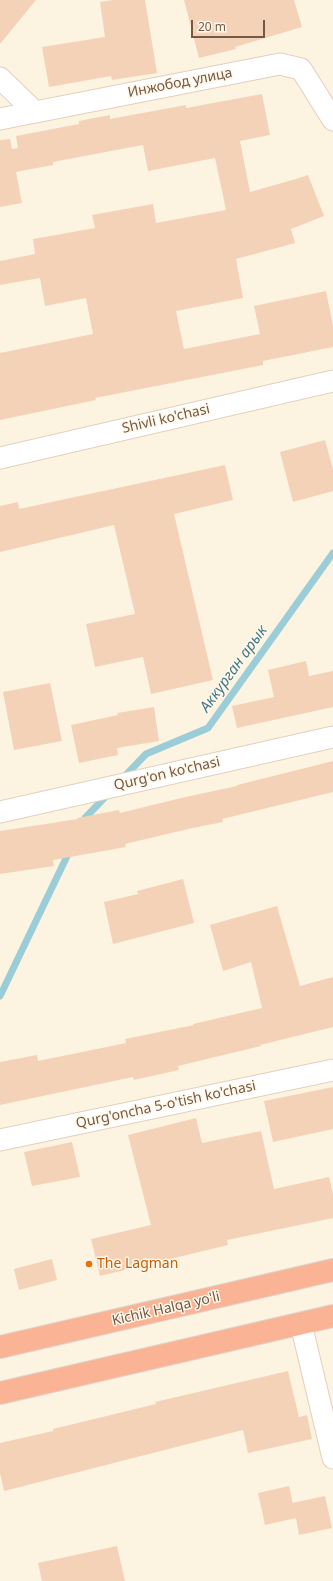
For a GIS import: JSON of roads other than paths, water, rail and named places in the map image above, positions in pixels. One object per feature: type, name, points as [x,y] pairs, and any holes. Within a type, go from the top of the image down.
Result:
[{"type":"highway","name":"Kichik Halqa yo'li","points":[[0,1347],[333,1270]]},
{"type":"highway","points":[[0,1393],[333,1316]]},
{"type":"street","name":"Инжобод улица","points":[[0,119],[34,111],[280,64],[301,69],[333,120]]},
{"type":"street","points":[[0,78],[34,111]]},
{"type":"street","name":"Shivli ko'chasi","points":[[0,458],[333,381]]},
{"type":"street","name":"Qurg'on ko'chasi","points":[[0,812],[333,737]]},
{"type":"street","name":"Qurg'oncha 5-o'tish ko'chasi","points":[[0,1140],[333,1070]]},
{"type":"street","points":[[301,1324],[333,1458]]},
{"type":"waterway","name":"Аккурган арык","points":[[123,778],[146,754],[208,728],[333,553]]},
{"type":"waterway","name":"Аккурган арык","points":[[82,825],[85,818],[109,793]]},
{"type":"waterway","name":"Аккурган арык","points":[[0,996],[70,850]]},
{"type":"place","name":"The Lagman","points":[[89,1264]]}]
